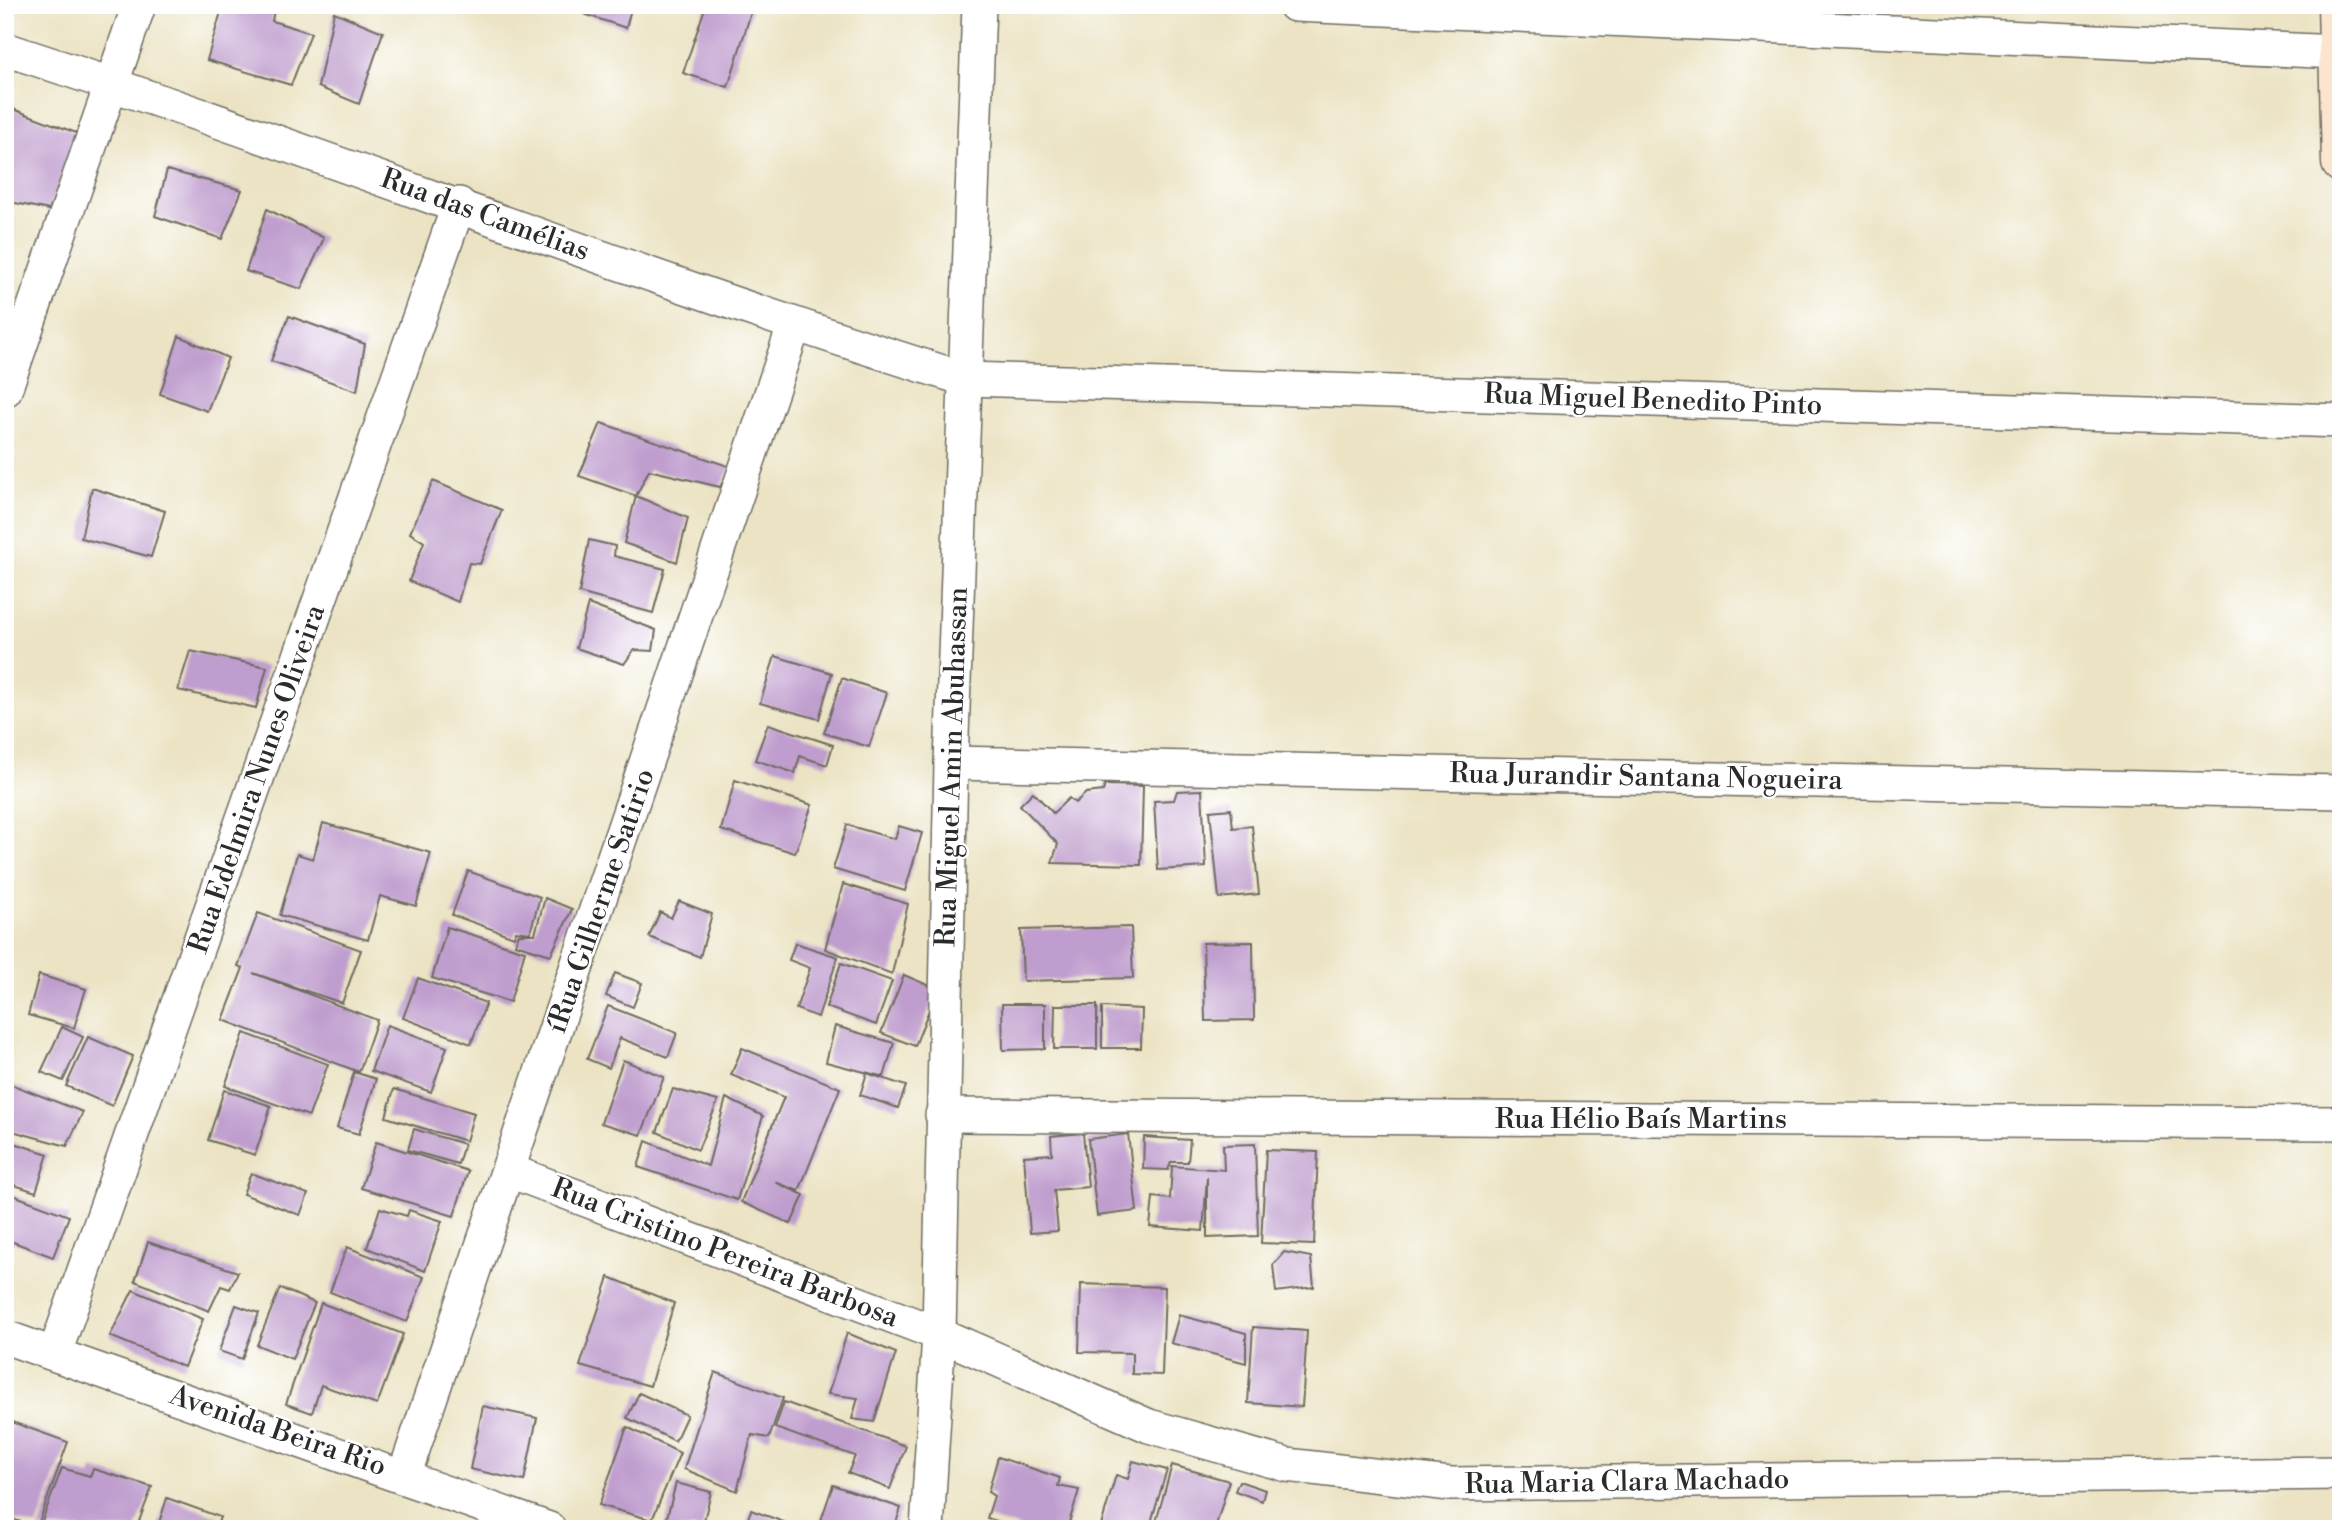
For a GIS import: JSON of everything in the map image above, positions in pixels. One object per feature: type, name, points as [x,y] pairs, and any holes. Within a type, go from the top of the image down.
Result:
[{"type":"street","points":[[5,390],[139,5]]},
{"type":"street","name":"Rua Miguel Amin Abuhassan","points":[[927,1529],[939,1334],[951,763],[979,5]]},
{"type":"street","points":[[1295,5],[2338,52]]},
{"type":"street","points":[[2337,5],[2341,163]]},
{"type":"street","name":"Rua das Camélias","points":[[5,49],[458,204],[794,326],[965,379]]},
{"type":"street","name":"Rua Edelmira Nunes Oliveira","points":[[55,1353],[458,204]]},
{"type":"street","name":"íRua Gilherme Satirio","points":[[404,1476],[510,1171],[794,326]]},
{"type":"street","name":"Rua Miguel Benedito Pinto","points":[[965,379],[2341,421]]},
{"type":"street","name":"Rua Jurandir Santana Nogueira","points":[[951,763],[2341,792]]},
{"type":"street","name":"Rua Hélio Baís Martins","points":[[942,1115],[2341,1123]]},
{"type":"street","name":"Rua Cristino Pereira Barbosa","points":[[510,1171],[939,1334]]},
{"type":"street","name":"Rua Maria Clara Machado","points":[[939,1334],[1149,1426],[1287,1465],[1450,1484],[2341,1473]]},
{"type":"street","name":"Avenida Beira Rio","points":[[5,1337],[549,1529]]},
{"type":"building","points":[[223,5],[275,5],[272,21],[311,33],[291,85],[207,60]]},
{"type":"building","points":[[586,5],[632,5],[626,28],[584,14]]},
{"type":"building","points":[[706,5],[752,9],[728,87],[683,73]]},
{"type":"building","points":[[334,12],[383,32],[359,104],[318,87]]},
{"type":"building","points":[[5,106],[82,135],[49,210],[5,201]]},
{"type":"building","points":[[167,170],[242,190],[222,239],[155,216]]},
{"type":"building","points":[[267,209],[324,238],[301,289],[246,271]]},
{"type":"building","points":[[289,316],[365,344],[357,391],[271,361]]},
{"type":"building","points":[[179,336],[228,358],[207,411],[160,394]]},
{"type":"building","points":[[601,423],[731,467],[720,487],[649,470],[636,496],[579,476]]},
{"type":"building","points":[[433,481],[502,510],[480,564],[469,563],[458,602],[409,581],[424,542],[410,533]]},
{"type":"building","points":[[92,488],[165,511],[151,557],[81,538]]},
{"type":"building","points":[[636,496],[688,518],[677,562],[624,543]]},
{"type":"building","points":[[589,540],[615,546],[614,556],[665,569],[653,613],[579,593]]},
{"type":"building","points":[[588,604],[656,630],[653,651],[634,650],[624,664],[576,648]]},
{"type":"building","points":[[190,651],[267,667],[256,708],[178,690]]},
{"type":"building","points":[[775,656],[832,673],[819,719],[760,703]]},
{"type":"building","points":[[842,678],[887,693],[869,747],[824,733]]},
{"type":"building","points":[[768,724],[833,745],[827,765],[800,756],[795,773],[755,760]]},
{"type":"building","points":[[735,780],[812,805],[795,853],[721,830]]},
{"type":"building","points":[[1105,785],[1143,786],[1141,865],[1052,863],[1058,844],[1020,805],[1033,792],[1053,813],[1069,798],[1075,803],[1086,793],[1103,791]]},
{"type":"building","points":[[1202,790],[1206,867],[1158,870],[1154,801],[1174,800],[1177,791]]},
{"type":"building","points":[[1231,809],[1233,828],[1252,826],[1259,894],[1219,898],[1210,811]]},
{"type":"building","points":[[323,823],[431,853],[416,906],[380,896],[368,940],[280,915],[297,854],[313,859]]},
{"type":"building","points":[[847,825],[895,839],[899,826],[922,833],[905,891],[833,869]]},
{"type":"building","points":[[468,871],[540,897],[530,933],[516,931],[514,937],[452,915]]},
{"type":"building","points":[[843,884],[908,904],[892,974],[825,949]]},
{"type":"building","points":[[545,898],[572,909],[551,955],[515,944],[519,934],[535,934]]},
{"type":"building","points":[[679,901],[712,914],[700,957],[649,937],[660,912],[671,918]]},
{"type":"building","points":[[258,913],[361,950],[342,1003],[253,973],[377,1020],[359,1072],[223,1020],[243,968],[238,966]]},
{"type":"building","points":[[447,927],[525,951],[510,1002],[432,978]]},
{"type":"building","points":[[1131,927],[1133,978],[1023,981],[1021,930]]},
{"type":"building","points":[[1253,942],[1254,1020],[1205,1021],[1203,943]]},
{"type":"building","points":[[795,943],[838,957],[818,1017],[796,1009],[810,968],[789,960]]},
{"type":"building","points":[[841,963],[892,981],[876,1025],[826,1007]]},
{"type":"building","points":[[615,973],[642,983],[633,1007],[606,996]]},
{"type":"building","points":[[39,975],[86,989],[74,1028],[28,1015]]},
{"type":"building","points":[[904,975],[937,989],[915,1046],[881,1033]]},
{"type":"building","points":[[418,978],[486,1003],[471,1044],[403,1018]]},
{"type":"building","points":[[1002,1004],[1045,1004],[1045,1049],[1003,1050]]},
{"type":"building","points":[[1055,1005],[1097,1005],[1097,1049],[1054,1049]]},
{"type":"building","points":[[608,1006],[677,1033],[668,1057],[620,1038],[609,1068],[587,1059]]},
{"type":"building","points":[[1102,1007],[1142,1009],[1141,1048],[1102,1048]]},
{"type":"building","points":[[387,1025],[447,1047],[431,1092],[371,1071]]},
{"type":"building","points":[[835,1026],[894,1043],[884,1077],[826,1062]]},
{"type":"building","points":[[62,1027],[83,1037],[63,1081],[41,1072]]},
{"type":"building","points":[[244,1033],[328,1064],[309,1116],[225,1086]]},
{"type":"building","points":[[88,1037],[133,1056],[112,1106],[66,1086]]},
{"type":"building","points":[[742,1048],[840,1088],[799,1191],[775,1182],[804,1195],[791,1224],[741,1202],[784,1097],[731,1075]]},
{"type":"building","points":[[623,1060],[664,1077],[641,1135],[601,1123]]},
{"type":"building","points":[[354,1072],[376,1079],[359,1134],[337,1128]]},
{"type":"building","points":[[867,1073],[906,1086],[898,1108],[860,1095]]},
{"type":"building","points":[[5,1082],[83,1112],[67,1146],[5,1129]]},
{"type":"building","points":[[394,1089],[474,1113],[466,1141],[386,1117]]},
{"type":"building","points":[[673,1089],[718,1101],[698,1150],[657,1132]]},
{"type":"building","points":[[224,1090],[271,1106],[255,1155],[208,1140]]},
{"type":"building","points":[[726,1098],[763,1116],[737,1200],[638,1167],[646,1141],[708,1166]]},
{"type":"building","points":[[414,1129],[464,1144],[458,1164],[408,1150]]},
{"type":"building","points":[[1083,1133],[1088,1187],[1054,1190],[1058,1231],[1030,1233],[1024,1156],[1052,1154],[1051,1136]]},
{"type":"building","points":[[1128,1134],[1137,1211],[1097,1216],[1088,1139]]},
{"type":"building","points":[[1144,1137],[1190,1140],[1188,1162],[1171,1162],[1168,1170],[1143,1169]]},
{"type":"building","points":[[5,1140],[48,1154],[36,1192],[5,1182]]},
{"type":"building","points":[[376,1142],[468,1171],[454,1216],[361,1188]]},
{"type":"building","points":[[1255,1144],[1258,1236],[1207,1238],[1207,1177],[1203,1231],[1150,1227],[1153,1197],[1170,1199],[1172,1166],[1224,1170],[1223,1145]]},
{"type":"building","points":[[1266,1150],[1318,1152],[1314,1245],[1261,1243]]},
{"type":"building","points":[[251,1173],[308,1194],[300,1215],[243,1194]]},
{"type":"building","points":[[5,1192],[69,1216],[53,1257],[5,1239]]},
{"type":"building","points":[[380,1208],[407,1216],[409,1210],[442,1221],[425,1271],[367,1248]]},
{"type":"building","points":[[148,1242],[238,1272],[230,1289],[221,1286],[209,1311],[135,1281]]},
{"type":"building","points":[[347,1247],[424,1277],[407,1322],[330,1292]]},
{"type":"building","points":[[1284,1252],[1311,1257],[1314,1287],[1276,1292],[1273,1265]]},
{"type":"building","points":[[609,1277],[674,1303],[650,1386],[580,1366]]},
{"type":"building","points":[[1081,1284],[1165,1287],[1162,1375],[1132,1374],[1132,1353],[1079,1352]]},
{"type":"building","points":[[280,1288],[315,1303],[292,1359],[257,1345]]},
{"type":"building","points":[[133,1290],[203,1319],[184,1367],[110,1336]]},
{"type":"building","points":[[321,1303],[403,1334],[377,1405],[321,1385],[312,1413],[286,1404]]},
{"type":"building","points":[[236,1305],[259,1313],[242,1359],[219,1351]]},
{"type":"building","points":[[1179,1315],[1246,1333],[1246,1363],[1171,1343]]},
{"type":"building","points":[[1253,1327],[1307,1331],[1302,1407],[1248,1403]]},
{"type":"building","points":[[847,1333],[896,1353],[874,1422],[852,1419],[858,1398],[828,1394]]},
{"type":"building","points":[[715,1372],[783,1398],[769,1438],[752,1435],[737,1491],[684,1469]]},
{"type":"building","points":[[639,1393],[687,1415],[675,1441],[627,1418]]},
{"type":"building","points":[[784,1402],[906,1446],[890,1489],[848,1473],[855,1456],[775,1428]]},
{"type":"building","points":[[483,1406],[537,1418],[524,1481],[470,1469]]},
{"type":"building","points":[[12,1422],[68,1442],[37,1527],[5,1517],[5,1442]]},
{"type":"building","points":[[627,1427],[680,1453],[652,1520],[599,1505]]},
{"type":"building","points":[[998,1457],[1060,1478],[1058,1486],[1079,1490],[1067,1529],[1023,1529],[987,1518],[994,1496],[988,1492]]},
{"type":"building","points":[[1133,1461],[1167,1470],[1149,1529],[1100,1529],[1116,1475],[1128,1479]]},
{"type":"building","points":[[1172,1465],[1229,1481],[1215,1529],[1154,1529]]},
{"type":"building","points":[[62,1468],[90,1476],[93,1469],[152,1487],[136,1529],[39,1529]]},
{"type":"building","points":[[1239,1481],[1265,1490],[1262,1501],[1235,1491]]},
{"type":"building","points":[[676,1483],[711,1492],[702,1529],[664,1529]]},
{"type":"building","points":[[833,1485],[901,1508],[894,1529],[856,1529],[844,1525],[842,1529],[818,1529]]},
{"type":"building","points":[[167,1498],[220,1517],[216,1529],[157,1529]]},
{"type":"building","points":[[751,1510],[800,1528],[800,1529],[744,1529]]}]
